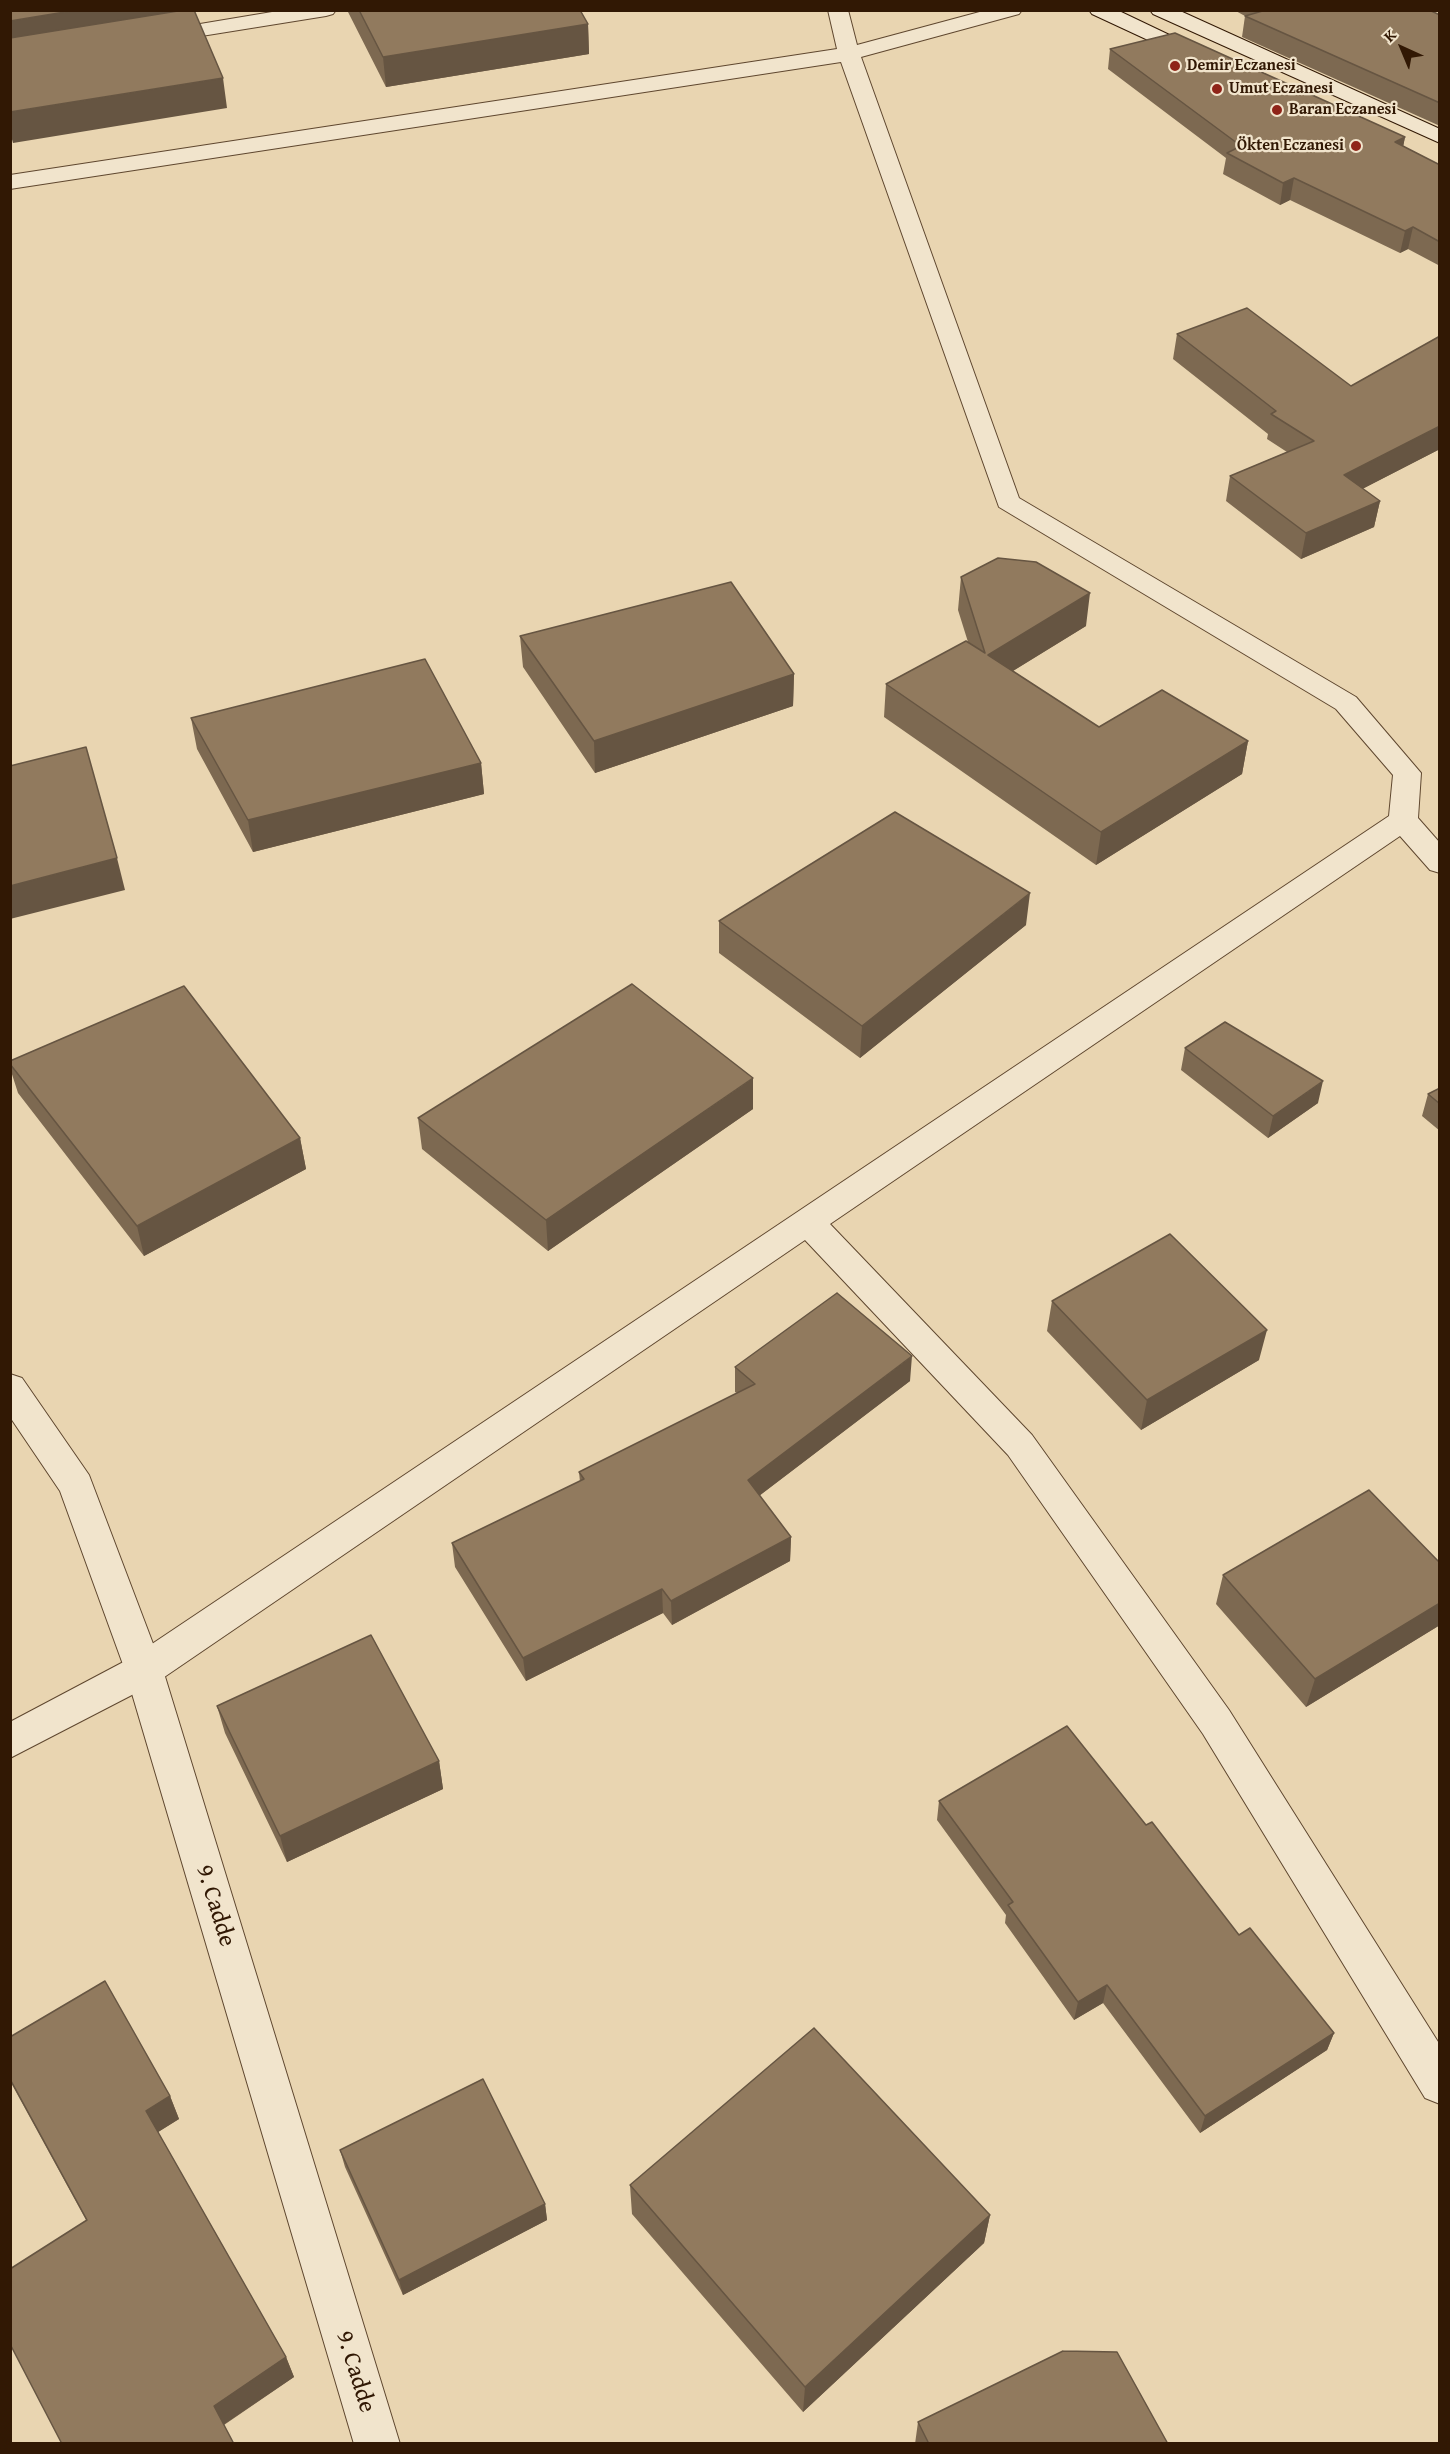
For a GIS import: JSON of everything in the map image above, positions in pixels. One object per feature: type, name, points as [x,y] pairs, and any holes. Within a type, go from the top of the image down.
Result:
[{"type":"street","points":[[139,40],[326,10]]},
{"type":"street","points":[[838,10],[849,54],[1008,502],[1346,703],[1407,773],[1403,820],[1440,863]]},
{"type":"street","points":[[10,182],[849,54],[1012,10]]},
{"type":"street","points":[[1099,10],[1216,64]]},
{"type":"street","points":[[1160,10],[1440,137]]},
{"type":"street","points":[[10,1741],[144,1670],[1403,820]]},
{"type":"street","points":[[809,1223],[1020,1444],[1216,1722],[1440,2084]]},
{"type":"street","name":"9. Cadde","points":[[10,1388],[76,1485],[144,1670],[377,2444]]},
{"type":"building","points":[[10,10],[77,10],[10,21]]},
{"type":"building","points":[[194,10],[223,78],[10,112],[10,38]]},
{"type":"building","points":[[359,10],[580,10],[588,24],[383,57]]},
{"type":"building","points":[[1266,10],[1429,10],[1440,15],[1440,103],[1245,16]]},
{"type":"building","points":[[1175,33],[1405,137],[1395,142],[1440,165],[1440,242],[1413,227],[1405,231],[1294,178],[1283,183],[1227,153],[1241,146],[1110,49]]},
{"type":"building","points":[[1247,308],[1351,386],[1440,336],[1440,426],[1344,475],[1380,501],[1306,533],[1230,476],[1314,441],[1271,414],[1276,411],[1177,334]]},
{"type":"building","points":[[998,558],[1036,562],[1090,593],[988,655],[1099,727],[1162,690],[1248,741],[1101,832],[886,684],[966,641],[985,653],[961,577]]},
{"type":"building","points":[[731,582],[794,674],[594,741],[520,636]]},
{"type":"building","points":[[425,659],[481,763],[248,820],[191,718]]},
{"type":"building","points":[[86,747],[117,858],[10,886],[10,766]]},
{"type":"building","points":[[895,812],[1030,893],[862,1026],[719,921]]},
{"type":"building","points":[[632,984],[753,1078],[546,1220],[418,1118]]},
{"type":"building","points":[[184,986],[300,1138],[137,1226],[10,1064],[10,1061]]},
{"type":"building","points":[[1225,1022],[1323,1081],[1273,1116],[1185,1048]]},
{"type":"building","points":[[1440,1088],[1440,1104],[1428,1094]]},
{"type":"building","points":[[1170,1234],[1267,1330],[1147,1400],[1052,1301]]},
{"type":"building","points":[[837,1293],[912,1356],[748,1480],[791,1537],[671,1601],[662,1589],[523,1658],[452,1543],[584,1479],[579,1472],[755,1384],[735,1367]]},
{"type":"building","points":[[1369,1490],[1440,1563],[1440,1603],[1315,1679],[1223,1575]]},
{"type":"building","points":[[371,1635],[439,1761],[280,1836],[217,1706]]},
{"type":"building","points":[[1067,1726],[1146,1825],[1152,1822],[1239,1935],[1250,1928],[1334,2033],[1205,2116],[1107,1985],[1078,2002],[1008,1905],[1013,1902],[939,1801]]},
{"type":"building","points":[[105,1981],[170,2096],[146,2111],[286,2357],[214,2406],[234,2444],[62,2444],[10,2344],[10,2269],[87,2220],[10,2079],[10,2037]]},
{"type":"building","points":[[814,2028],[990,2215],[805,2387],[630,2185]]},
{"type":"building","points":[[483,2079],[545,2204],[399,2280],[340,2150]]},
{"type":"building","points":[[1063,2351],[1117,2352],[1168,2444],[929,2444],[918,2422]]},
{"type":"place","name":"Demir Eczanesi","points":[[1175,66]]},
{"type":"place","name":"Umut Eczanesi","points":[[1217,89]]},
{"type":"place","name":"Baran Eczanesi","points":[[1277,110]]},
{"type":"place","name":"Ökten Eczanesi","points":[[1356,146]]}]
